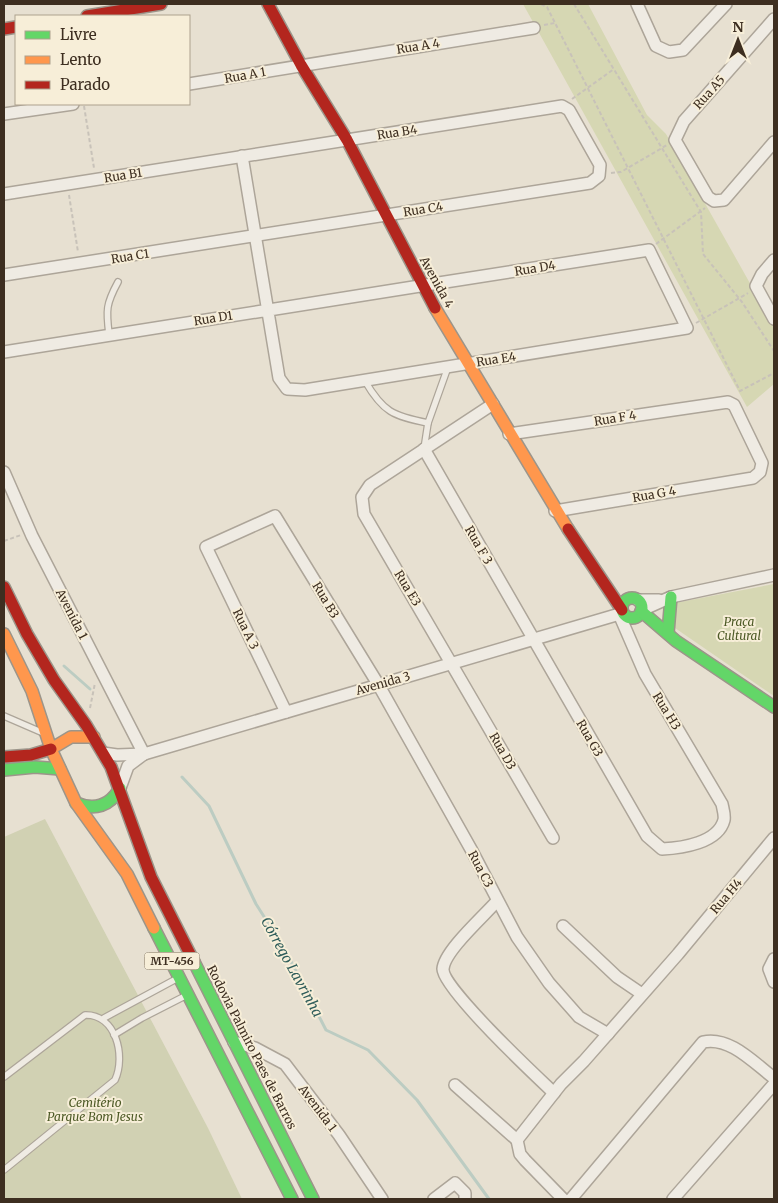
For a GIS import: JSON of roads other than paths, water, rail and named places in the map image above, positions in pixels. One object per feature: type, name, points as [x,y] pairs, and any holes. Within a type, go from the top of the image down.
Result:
[{"type":"main road","points":[[93,15],[161,4]]},
{"type":"main road","name":"Avenida 4","points":[[268,4],[301,65],[348,140],[422,286],[555,511],[592,568],[631,609],[774,708]]},
{"type":"main road","name":"Rodovia Palmiro Paes de Barros","points":[[4,587],[54,680],[103,753],[120,788],[151,877],[313,1199]]},
{"type":"main road","points":[[668,598],[672,637]]},
{"type":"main road","name":"MT-456","points":[[4,634],[9,650],[32,691],[51,749],[76,803],[127,874],[292,1199]]},
{"type":"main road","points":[[4,757],[32,755],[51,749],[60,741],[70,736],[94,737]]},
{"type":"main road","points":[[4,770],[60,769]]},
{"type":"main road","points":[[76,803],[93,809],[102,807],[110,803],[120,788]]},
{"type":"street","points":[[636,4],[656,46],[669,52],[683,50],[726,4]]},
{"type":"street","name":"Rua A5","points":[[774,19],[684,121],[675,140],[708,197],[714,201],[724,200],[774,142]]},
{"type":"street","name":"Rua A 4","points":[[301,65],[534,28]]},
{"type":"street","name":"Rua A 1","points":[[190,84],[301,65]]},
{"type":"street","points":[[4,114],[58,105]]},
{"type":"street","name":"Rua B4","points":[[242,156],[557,107],[569,110],[600,165],[595,179]]},
{"type":"street","points":[[242,156],[269,310]]},
{"type":"street","name":"Rua B1","points":[[4,194],[242,156]]},
{"type":"street","name":"Rua C4","points":[[257,236],[595,179]]},
{"type":"street","name":"Rua C1","points":[[4,275],[257,236]]},
{"type":"street","name":"Rua D4","points":[[422,286],[648,250],[688,328]]},
{"type":"street","points":[[774,260],[762,274],[756,286],[774,319]]},
{"type":"street","name":"Rua D1","points":[[4,352],[422,286]]},
{"type":"street","name":"Rua E4","points":[[269,310],[280,378],[287,389],[305,390],[688,328]]},
{"type":"street","name":"Rua F 4","points":[[509,434],[720,402],[734,405],[762,463],[760,472],[753,478]]},
{"type":"street","points":[[424,449],[492,404]]},
{"type":"street","name":"Rua E3","points":[[424,449],[370,485],[362,497],[364,514],[452,663]]},
{"type":"street","name":"Rua F 3","points":[[424,449],[533,641]]},
{"type":"street","name":"Avenida 1","points":[[4,472],[30,531],[144,754]]},
{"type":"street","name":"Rua G 4","points":[[555,511],[753,478]]},
{"type":"street","name":"Rua A 3","points":[[275,516],[206,547],[286,712]]},
{"type":"street","name":"Rua B3","points":[[275,516],[378,684]]},
{"type":"street","name":"Avenida 3","points":[[144,754],[378,684],[533,641],[668,598],[774,575]]},
{"type":"street","name":"Rua H3","points":[[631,609],[645,674],[722,804],[725,818],[718,832],[686,847],[662,849],[647,836]]},
{"type":"street","name":"Rua G3","points":[[533,641],[647,836]]},
{"type":"street","name":"Rua D3","points":[[452,663],[553,838]]},
{"type":"street","name":"Rua C3","points":[[378,684],[472,851],[517,937],[549,983],[579,1017],[608,1034]]},
{"type":"street","points":[[103,753],[117,755],[144,754]]},
{"type":"street","points":[[120,788],[128,766],[144,754]]},
{"type":"street","name":"Rua H4","points":[[517,1140],[554,1093],[678,954],[774,838]]},
{"type":"street","points":[[498,901],[447,955],[443,969],[447,981],[498,1037],[554,1093]]},
{"type":"street","points":[[563,926],[617,977],[642,994]]},
{"type":"street","points":[[774,959],[769,969],[774,982]]},
{"type":"street","points":[[571,1199],[703,1042],[714,1040],[726,1042],[774,1078]]},
{"type":"street","name":"Avenida 1","points":[[234,1042],[255,1048],[285,1064],[339,1135],[382,1199]]},
{"type":"street","points":[[672,1199],[774,1084]]},
{"type":"street","points":[[455,1085],[517,1140],[520,1154],[563,1199]]},
{"type":"street","points":[[434,1199],[456,1183],[465,1194],[465,1199]]},
{"type":"lane","points":[[109,334],[106,310],[108,300],[118,282]]},
{"type":"lane","points":[[424,449],[428,423],[448,367]]},
{"type":"lane","points":[[365,381],[376,400],[385,410],[403,418],[428,423]]},
{"type":"lane","points":[[4,716],[46,735]]},
{"type":"lane","points":[[104,1018],[180,977]]},
{"type":"lane","points":[[114,1035],[188,994]]},
{"type":"lane","points":[[4,1077],[85,1015],[96,1015],[104,1018],[114,1035],[120,1057],[119,1071],[115,1080],[4,1170]]},
{"type":"waterway","name":"Córrego Lavrinha","points":[[64,666],[90,689]]},
{"type":"waterway","name":"Córrego Lavrinha","points":[[182,777],[209,806],[256,904],[284,948],[326,1030],[368,1050],[417,1100],[489,1199]]},
{"type":"park label","name":"Praça Cultural","points":[[739,628]]},
{"type":"park label","name":"Cemitério Parque Bom Jesus","points":[[95,1109]]}]
